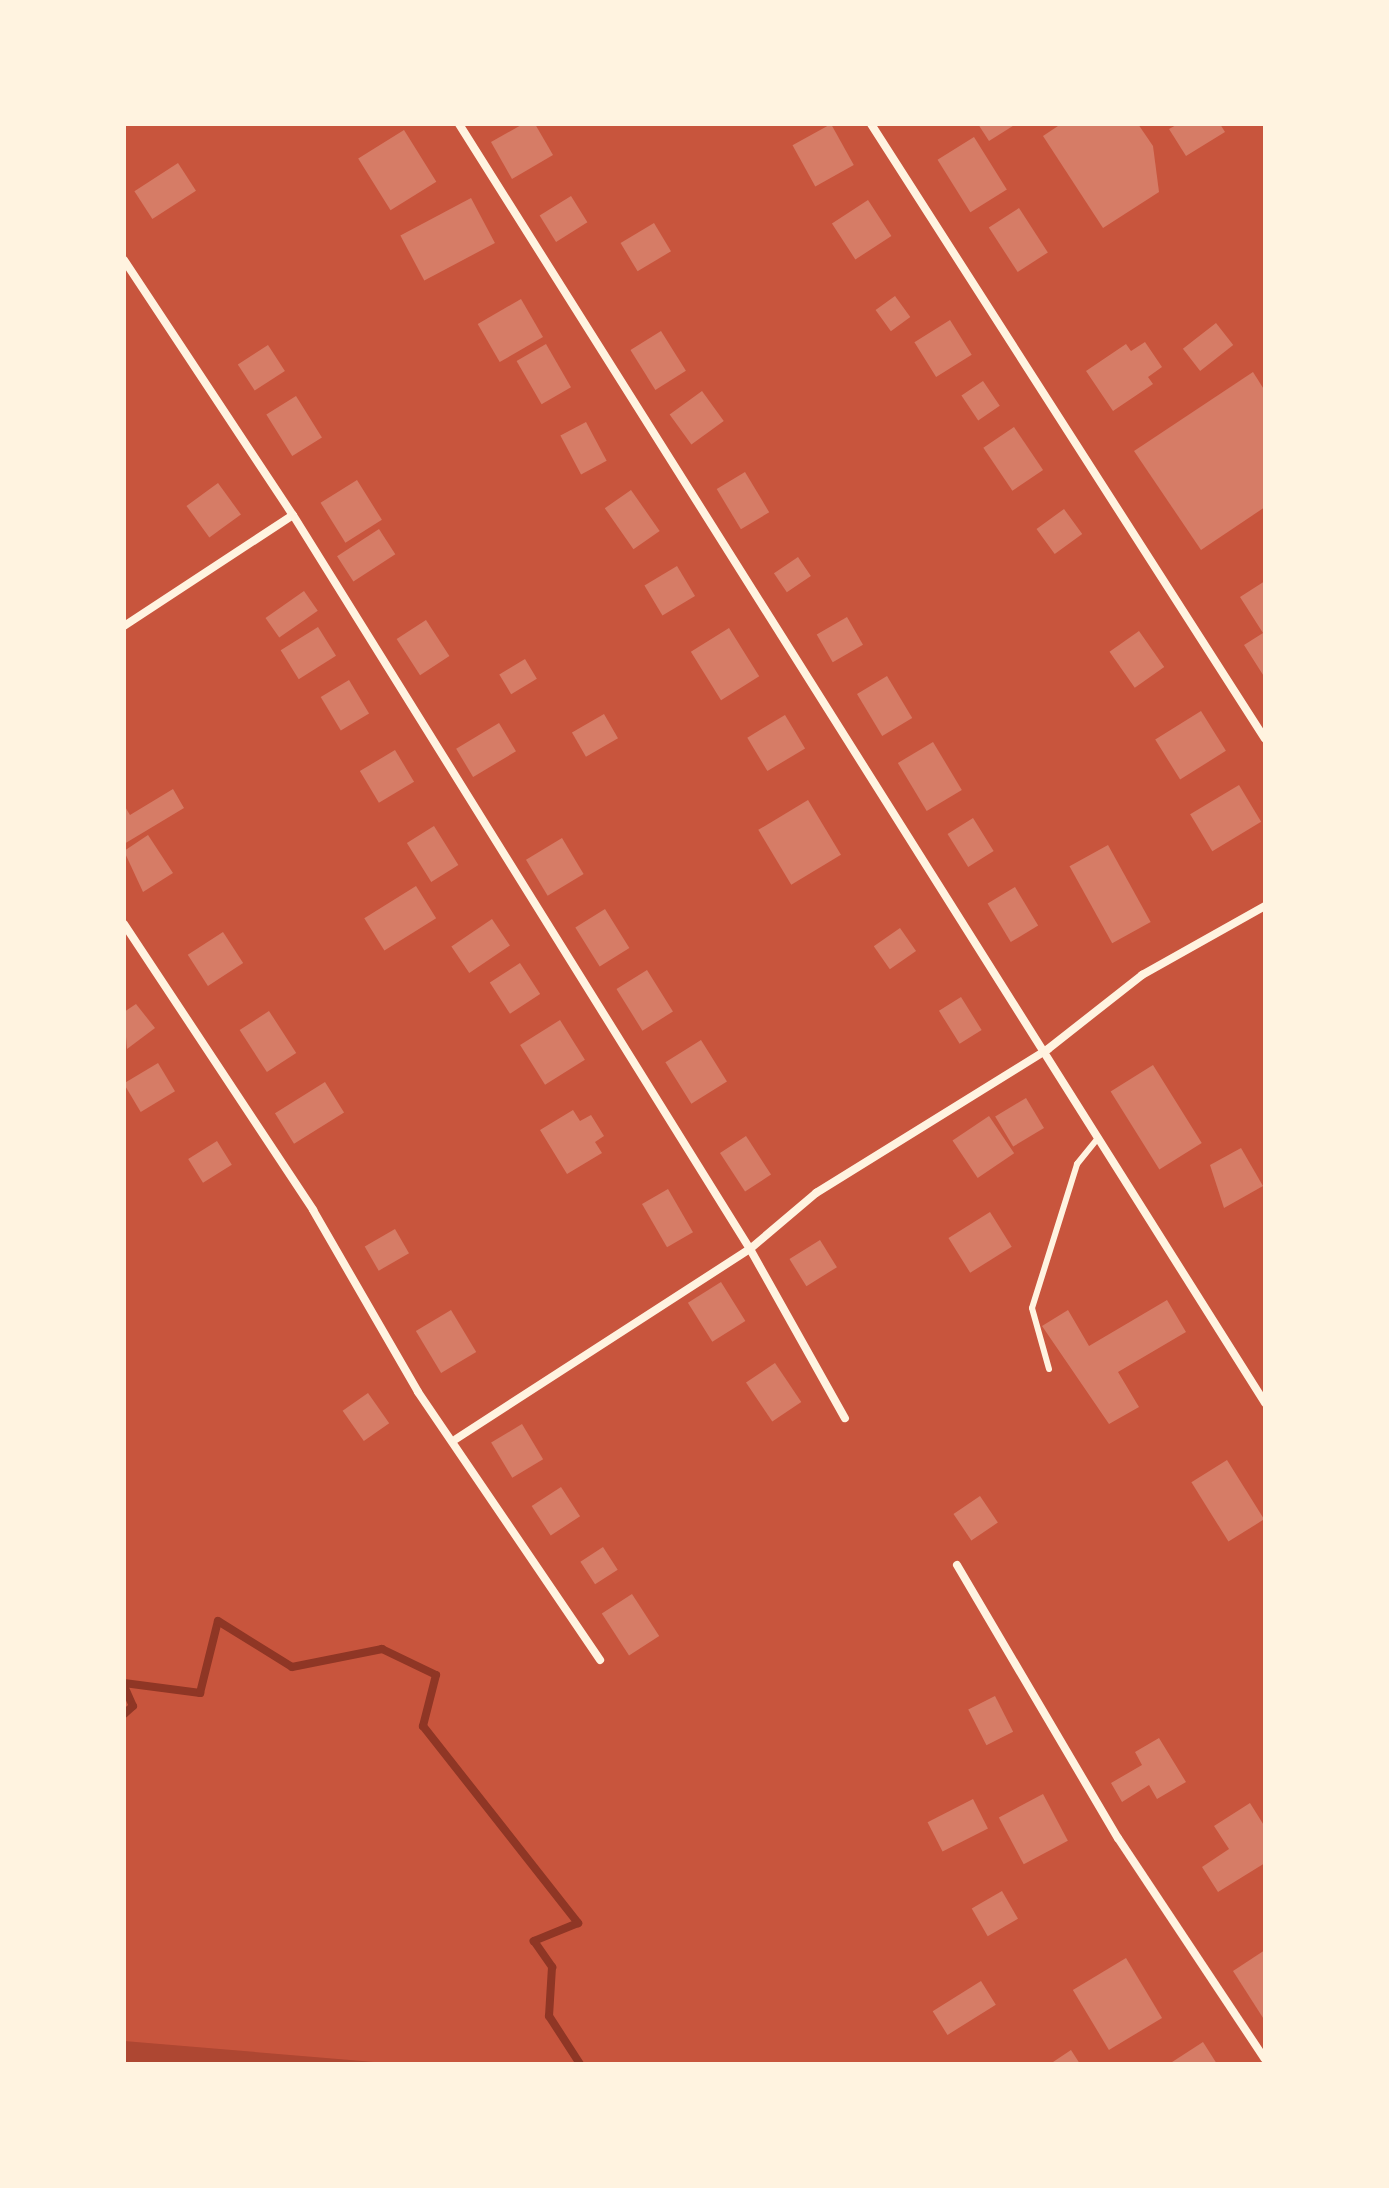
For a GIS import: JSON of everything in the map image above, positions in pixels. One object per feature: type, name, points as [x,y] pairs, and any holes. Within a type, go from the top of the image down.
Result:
[{"type":"street","points":[[459,124],[570,311],[1048,1049],[1097,1139],[1265,1403]]},
{"type":"street","points":[[871,124],[1265,739]]},
{"type":"street","points":[[124,260],[293,515],[750,1249],[845,1418]]},
{"type":"street","points":[[124,626],[293,515]]},
{"type":"street","points":[[456,1439],[750,1249],[816,1193],[1048,1049],[1142,975],[1265,906]]},
{"type":"street","points":[[124,924],[313,1210],[418,1392],[456,1439],[600,1660]]},
{"type":"street","points":[[957,1565],[1118,1838],[1265,2059]]},
{"type":"lane","points":[[1049,1369],[1032,1308],[1077,1164],[1097,1139]]},
{"type":"shaded area","points":[[124,2041],[398,2064],[124,2064]]},
{"type":"building","points":[[523,124],[535,124],[553,155],[512,179],[491,142]]},
{"type":"building","points":[[831,124],[854,165],[815,186],[793,145]]},
{"type":"building","points":[[978,124],[1016,124],[989,141]]},
{"type":"building","points":[[1061,124],[1138,124],[1153,146],[1159,192],[1103,228],[1043,136]]},
{"type":"building","points":[[1178,124],[1220,124],[1225,132],[1186,156],[1169,129]]},
{"type":"building","points":[[404,130],[436,182],[391,210],[358,159]]},
{"type":"building","points":[[974,137],[1007,190],[970,212],[938,160]]},
{"type":"building","points":[[178,163],[196,191],[152,219],[134,191]]},
{"type":"building","points":[[571,196],[587,222],[556,242],[540,216]]},
{"type":"building","points":[[471,198],[495,243],[424,281],[400,236]]},
{"type":"building","points":[[868,200],[891,236],[855,259],[832,223]]},
{"type":"building","points":[[1019,208],[1048,252],[1018,272],[989,228]]},
{"type":"building","points":[[654,223],[671,251],[638,271],[621,243]]},
{"type":"building","points":[[895,296],[910,317],[891,331],[876,310]]},
{"type":"building","points":[[521,299],[543,337],[500,362],[478,324]]},
{"type":"building","points":[[950,320],[972,355],[936,377],[914,342]]},
{"type":"building","points":[[1216,323],[1233,345],[1200,371],[1183,349]]},
{"type":"building","points":[[661,331],[686,371],[655,390],[630,350]]},
{"type":"building","points":[[1145,342],[1162,367],[1148,377],[1153,384],[1113,411],[1086,371],[1126,344],[1131,351]]},
{"type":"building","points":[[546,344],[571,387],[542,404],[517,361]]},
{"type":"building","points":[[268,345],[285,371],[255,391],[238,365]]},
{"type":"building","points":[[1253,372],[1265,391],[1265,507],[1201,550],[1134,451]]},
{"type":"building","points":[[983,381],[1000,406],[978,420],[961,396]]},
{"type":"building","points":[[702,391],[724,421],[691,444],[670,415]]},
{"type":"building","points":[[296,396],[322,438],[292,456],[266,415]]},
{"type":"building","points":[[586,422],[607,461],[581,474],[560,436]]},
{"type":"building","points":[[1014,427],[1043,470],[1012,491],[983,448]]},
{"type":"building","points":[[745,472],[769,512],[741,529],[717,489]]},
{"type":"building","points":[[357,480],[382,520],[345,543],[321,503]]},
{"type":"building","points":[[218,483],[241,515],[209,537],[186,506]]},
{"type":"building","points":[[631,490],[660,531],[633,549],[605,508]]},
{"type":"building","points":[[1064,509],[1082,534],[1055,554],[1036,529]]},
{"type":"building","points":[[379,529],[395,554],[353,581],[337,556]]},
{"type":"building","points":[[798,557],[811,576],[787,592],[774,573]]},
{"type":"building","points":[[677,566],[695,596],[662,616],[644,586]]},
{"type":"building","points":[[1265,581],[1265,678],[1244,645],[1263,633],[1240,597]]},
{"type":"building","points":[[304,591],[318,611],[279,638],[265,618]]},
{"type":"building","points":[[847,617],[863,645],[833,662],[817,634]]},
{"type":"building","points":[[426,620],[449,656],[420,675],[397,639]]},
{"type":"building","points":[[318,627],[336,656],[299,679],[281,650]]},
{"type":"building","points":[[729,628],[759,676],[721,700],[691,652]]},
{"type":"building","points":[[1139,631],[1164,667],[1135,688],[1110,652]]},
{"type":"building","points":[[525,659],[537,679],[511,694],[499,674]]},
{"type":"building","points":[[887,676],[912,718],[882,736],[857,694]]},
{"type":"building","points":[[349,680],[369,713],[341,730],[321,697]]},
{"type":"building","points":[[1201,711],[1226,751],[1180,779],[1155,740]]},
{"type":"building","points":[[604,714],[618,738],[586,757],[572,732]]},
{"type":"building","points":[[785,715],[805,748],[767,771],[747,738]]},
{"type":"building","points":[[499,723],[516,751],[473,777],[456,749]]},
{"type":"building","points":[[933,742],[962,790],[927,811],[898,763]]},
{"type":"building","points":[[395,750],[414,782],[379,803],[360,771]]},
{"type":"building","points":[[1239,785],[1261,822],[1212,851],[1190,814]]},
{"type":"building","points":[[173,789],[184,808],[124,844],[124,805],[130,815]]},
{"type":"building","points":[[808,800],[841,855],[791,885],[758,830]]},
{"type":"building","points":[[973,818],[994,851],[968,867],[948,834]]},
{"type":"building","points":[[434,826],[458,865],[431,882],[407,843]]},
{"type":"building","points":[[148,835],[173,873],[143,892],[124,851]]},
{"type":"building","points":[[562,838],[584,874],[548,896],[526,860]]},
{"type":"building","points":[[1108,845],[1151,922],[1112,943],[1070,866]]},
{"type":"building","points":[[416,886],[436,918],[384,951],[364,918]]},
{"type":"building","points":[[1015,887],[1038,926],[1011,942],[988,903]]},
{"type":"building","points":[[605,909],[629,948],[600,967],[575,928]]},
{"type":"building","points":[[492,919],[510,946],[469,973],[451,946]]},
{"type":"building","points":[[900,928],[916,951],[890,969],[874,946]]},
{"type":"building","points":[[223,932],[243,963],[208,986],[188,955]]},
{"type":"building","points":[[520,963],[540,994],[510,1014],[490,983]]},
{"type":"building","points":[[647,970],[673,1012],[642,1031],[616,989]]},
{"type":"building","points":[[961,997],[982,1030],[960,1044],[939,1011]]},
{"type":"building","points":[[136,1004],[155,1028],[127,1049],[124,1012]]},
{"type":"building","points":[[269,1011],[296,1053],[267,1072],[240,1030]]},
{"type":"building","points":[[560,1020],[585,1060],[545,1085],[520,1045]]},
{"type":"building","points":[[701,1040],[727,1082],[691,1104],[665,1062]]},
{"type":"building","points":[[158,1063],[175,1091],[141,1112],[124,1083]]},
{"type":"building","points":[[1153,1065],[1202,1143],[1159,1170],[1111,1091]]},
{"type":"building","points":[[325,1082],[344,1113],[294,1144],[275,1113]]},
{"type":"building","points":[[1026,1098],[1044,1128],[1013,1147],[995,1117]]},
{"type":"building","points":[[573,1110],[580,1121],[591,1115],[604,1136],[595,1142],[602,1153],[567,1174],[540,1130]]},
{"type":"building","points":[[989,1116],[1014,1153],[978,1178],[953,1141]]},
{"type":"building","points":[[746,1136],[771,1175],[745,1191],[720,1153]]},
{"type":"building","points":[[217,1141],[232,1165],[203,1183],[188,1159]]},
{"type":"building","points":[[1241,1148],[1263,1186],[1224,1208],[1210,1165]]},
{"type":"building","points":[[668,1189],[693,1232],[667,1247],[642,1204]]},
{"type":"building","points":[[990,1212],[1012,1247],[970,1273],[948,1238]]},
{"type":"building","points":[[395,1229],[409,1253],[379,1271],[365,1246]]},
{"type":"building","points":[[820,1240],[837,1267],[806,1286],[789,1259]]},
{"type":"building","points":[[721,1282],[745,1321],[712,1342],[688,1303]]},
{"type":"building","points":[[1167,1300],[1186,1332],[1118,1372],[1139,1407],[1109,1424],[1042,1326],[1068,1310],[1089,1346]]},
{"type":"building","points":[[451,1310],[476,1352],[441,1373],[416,1331]]},
{"type":"building","points":[[775,1363],[801,1402],[772,1422],[746,1383]]},
{"type":"building","points":[[368,1393],[389,1423],[364,1441],[343,1411]]},
{"type":"building","points":[[522,1424],[543,1459],[512,1478],[491,1443]]},
{"type":"building","points":[[1227,1460],[1264,1519],[1228,1542],[1191,1482]]},
{"type":"building","points":[[561,1487],[580,1516],[551,1535],[532,1506]]},
{"type":"building","points":[[980,1496],[998,1523],[971,1540],[953,1514]]},
{"type":"building","points":[[603,1547],[618,1570],[595,1584],[580,1562]]},
{"type":"building","points":[[632,1594],[659,1636],[629,1656],[602,1614]]},
{"type":"building","points":[[995,1696],[1013,1732],[986,1745],[968,1710]]},
{"type":"building","points":[[1159,1738],[1186,1782],[1157,1799],[1149,1785],[1122,1802],[1111,1783],[1142,1765],[1135,1752]]},
{"type":"building","points":[[1043,1794],[1068,1841],[1024,1864],[999,1817]]},
{"type":"building","points":[[973,1799],[988,1828],[943,1852],[928,1822]]},
{"type":"building","points":[[1250,1803],[1265,1827],[1265,1863],[1218,1892],[1202,1867],[1229,1849],[1214,1826]]},
{"type":"building","points":[[1002,1891],[1018,1919],[988,1936],[972,1908]]},
{"type":"building","points":[[1265,1950],[1265,2021],[1233,1971]]},
{"type":"building","points":[[1126,1958],[1162,2018],[1109,2050],[1073,1990]]},
{"type":"building","points":[[981,1981],[996,2005],[947,2035],[933,2011]]},
{"type":"building","points":[[1203,2042],[1217,2064],[1169,2064]]},
{"type":"building","points":[[1071,2050],[1080,2064],[1050,2064]]},
{"type":"waterway","points":[[124,1683],[200,1693],[218,1621],[292,1667],[382,1649],[436,1675],[423,1726],[578,1923],[534,1941],[552,1967],[549,2016],[580,2064]]},
{"type":"waterway","points":[[124,1686],[133,1706],[124,1714]]}]
